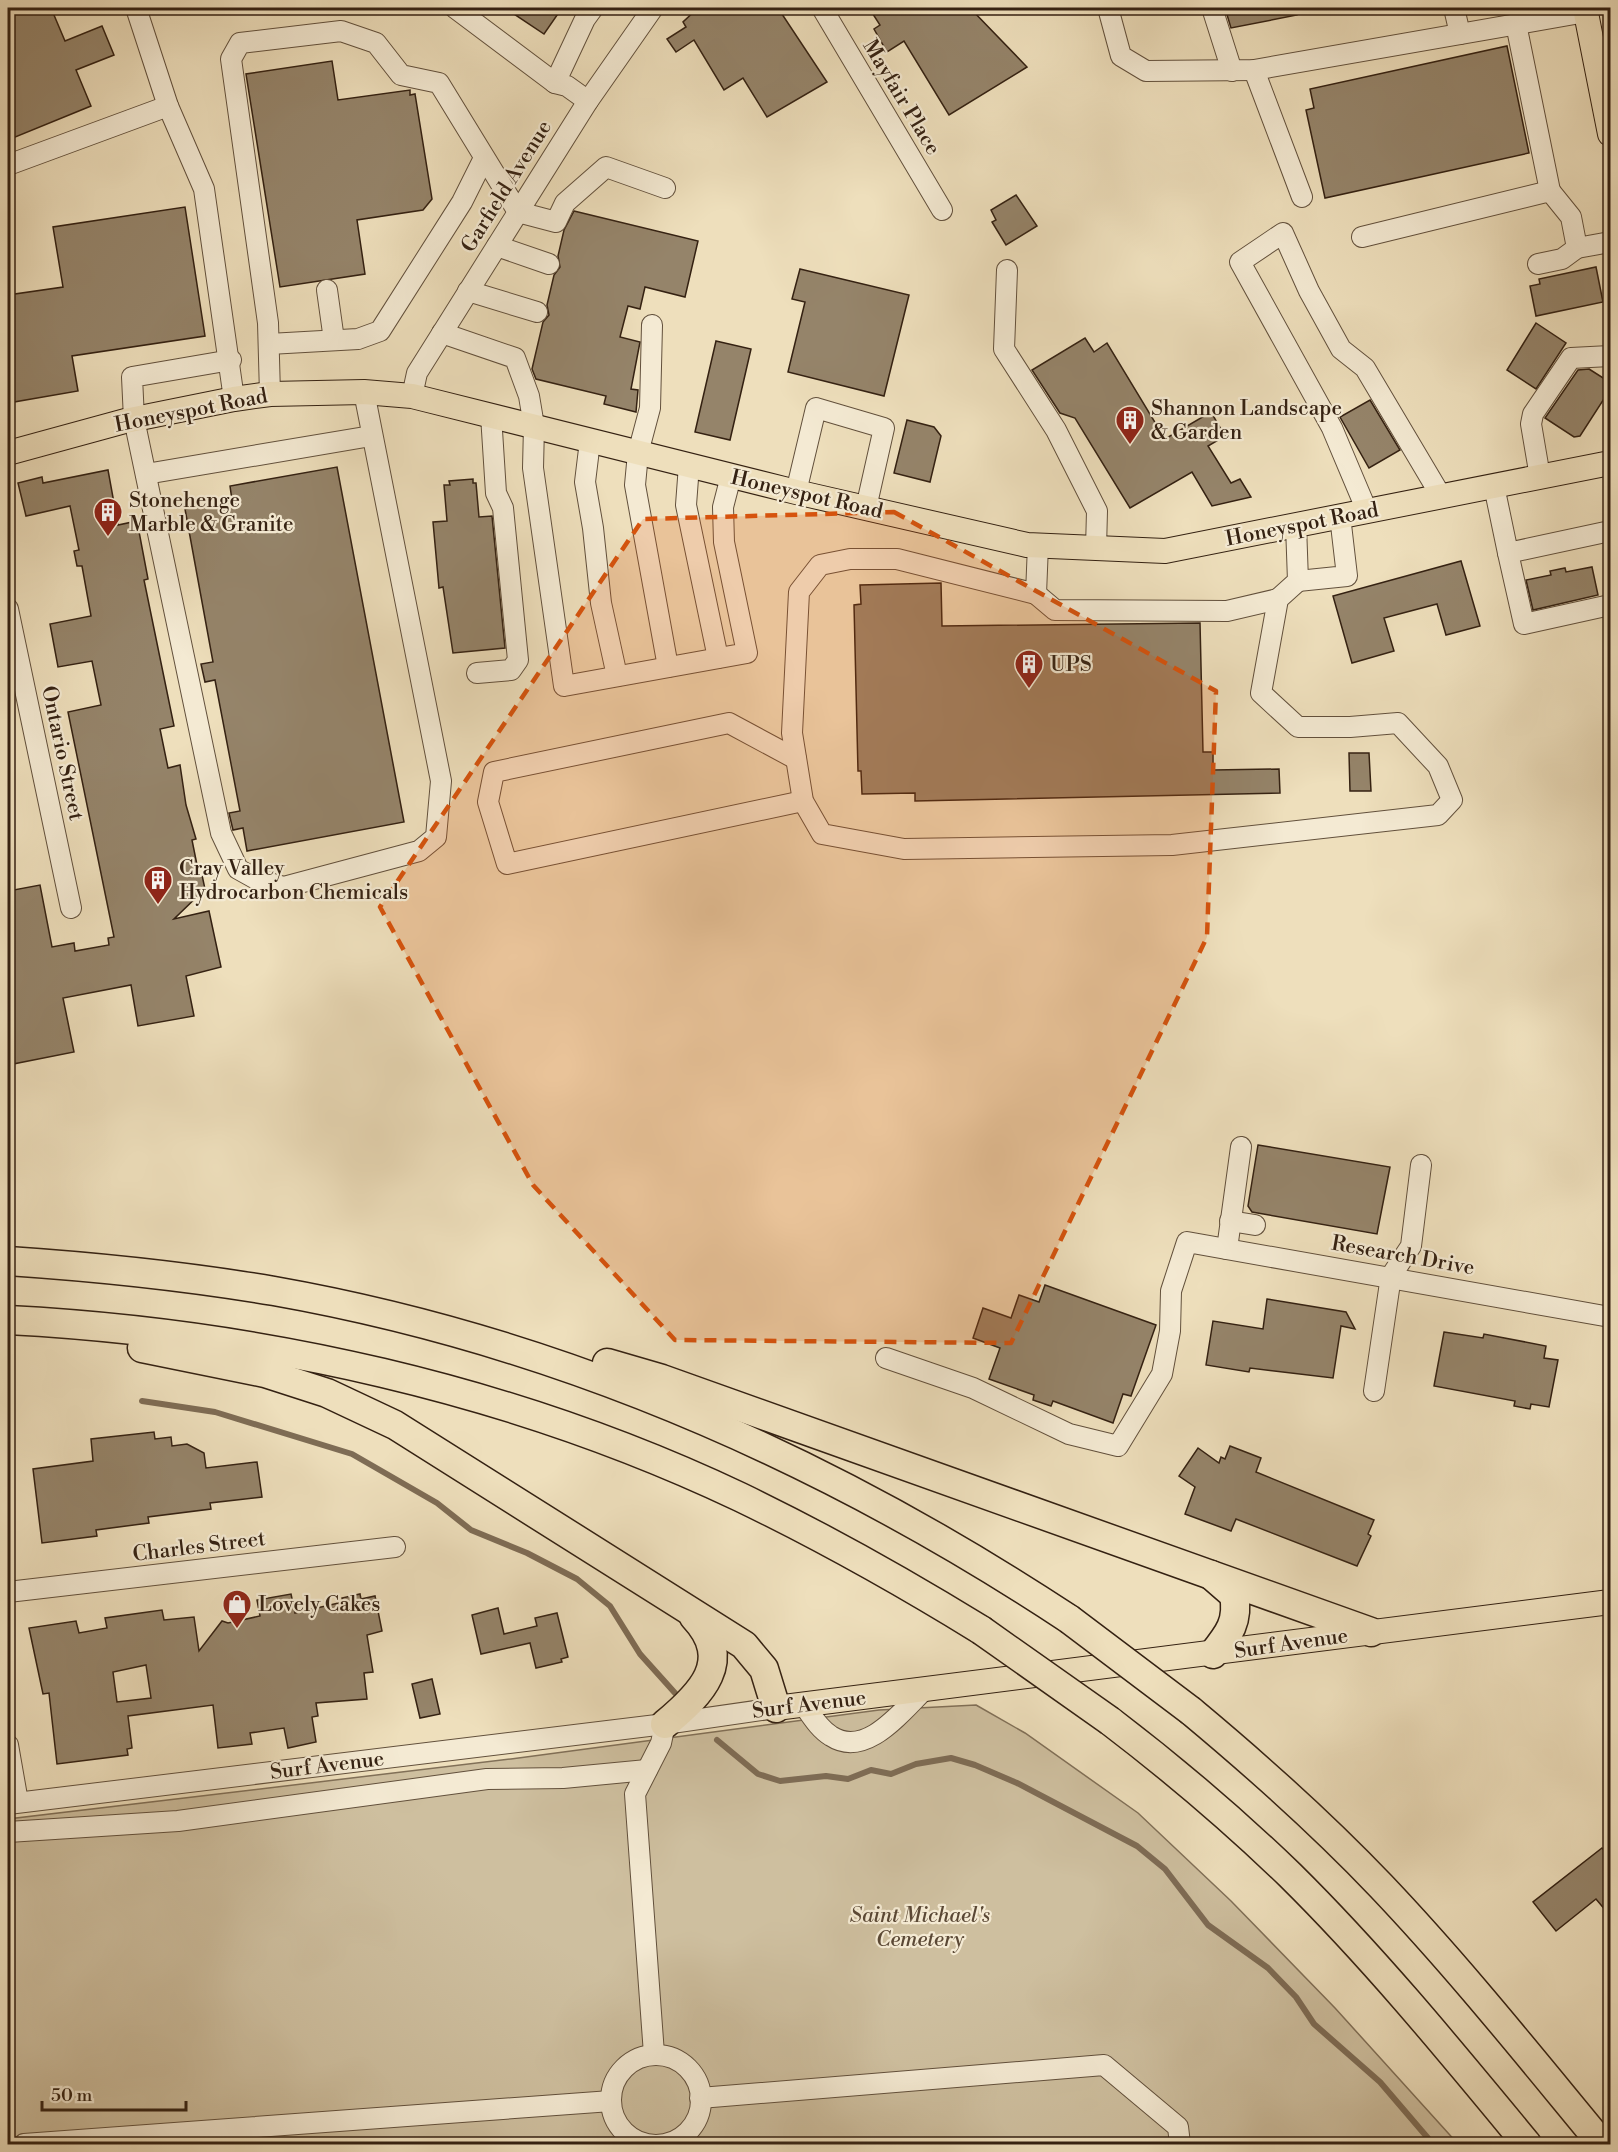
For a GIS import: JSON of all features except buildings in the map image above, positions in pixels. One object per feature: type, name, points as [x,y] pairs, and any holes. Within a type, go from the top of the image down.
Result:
[{"type":"highway","points":[[8,1261],[141,1272],[207,1281],[339,1304],[600,1361],[662,1379],[1371,1632]]},
{"type":"highway","points":[[406,1320],[533,1356],[599,1378],[761,1444],[901,1515],[1069,1619],[1191,1711],[1284,1790],[1381,1886],[1472,1988],[1602,2145]]},
{"type":"highway","points":[[8,1321],[265,1373],[327,1393],[405,1430],[744,1645],[753,1654],[769,1682],[789,1706]]},
{"type":"highway","points":[[8,1321],[125,1328],[266,1348],[404,1379],[539,1418],[654,1460],[738,1496],[863,1560],[981,1630],[1110,1721],[1185,1780],[1290,1875],[1387,1977],[1527,2145]]},
{"type":"highway","points":[[1206,1572],[1234,1595],[1237,1612],[1232,1630],[1213,1654]]},
{"type":"highway","points":[[665,1724],[695,1697],[712,1671],[712,1650],[700,1624],[689,1611]]},
{"type":"main road","points":[[1585,10],[1605,80],[1611,134]]},
{"type":"main road","name":"Honeyspot Road","points":[[8,453],[134,419],[234,399],[270,394],[364,392],[412,396],[796,492],[1038,545],[1165,550],[1611,463]]},
{"type":"main road","name":"Surf Avenue","points":[[789,1706],[1611,1602]]},
{"type":"street","points":[[135,8],[168,106],[204,189],[231,360],[234,399]]},
{"type":"street","points":[[455,8],[555,83],[567,86],[588,101]]},
{"type":"street","points":[[555,83],[593,8]]},
{"type":"street","name":"Garfield Avenue","points":[[412,396],[417,373],[588,101],[653,8]]},
{"type":"street","name":"Mayfair Place","points":[[822,8],[942,210]]},
{"type":"street","points":[[1108,8],[1121,56],[1146,71],[1254,70],[1585,10]]},
{"type":"street","points":[[1212,8],[1232,71]]},
{"type":"street","points":[[1454,8],[1460,34]]},
{"type":"street","points":[[1516,24],[1550,191],[1571,217],[1577,248]]},
{"type":"street","points":[[270,394],[269,344],[231,58],[240,43],[341,30],[375,43],[401,75],[439,83],[518,212],[556,222],[566,203],[606,167],[665,188]]},
{"type":"street","points":[[1254,70],[1302,197]]},
{"type":"street","points":[[8,165],[168,106]]},
{"type":"street","points":[[269,344],[358,339],[380,331],[462,202],[484,158]]},
{"type":"street","points":[[1362,237],[1550,191]]},
{"type":"street","points":[[1367,511],[1332,428],[1240,262],[1283,233],[1309,291],[1341,349],[1365,368],[1441,496]]},
{"type":"street","points":[[1538,264],[1562,259],[1577,248],[1611,242]]},
{"type":"street","points":[[496,246],[549,264]]},
{"type":"street","points":[[1007,270],[1004,349],[1056,430],[1097,512],[1096,548]]},
{"type":"street","points":[[327,290],[334,340]]},
{"type":"street","points":[[468,291],[537,312]]},
{"type":"street","points":[[652,325],[650,408],[638,453],[635,485],[668,667]]},
{"type":"street","points":[[442,333],[515,358],[529,396],[534,426],[533,468],[564,686],[747,653],[724,542],[723,507],[731,476]]},
{"type":"street","points":[[1540,477],[1531,424],[1533,414],[1571,358],[1611,356]]},
{"type":"street","points":[[231,360],[132,377],[134,419],[220,833],[238,869],[256,879],[284,886],[419,851],[436,837],[441,782],[364,392]]},
{"type":"street","points":[[796,492],[816,408],[884,428],[866,508]]},
{"type":"street","points":[[477,673],[511,670],[518,660],[503,508],[496,493],[491,416]]},
{"type":"street","points":[[146,474],[371,436]]},
{"type":"street","points":[[590,441],[585,482],[602,603],[617,676]]},
{"type":"street","points":[[689,465],[686,505],[718,658]]},
{"type":"street","points":[[1494,486],[1524,624],[1611,605]]},
{"type":"street","points":[[1278,599],[1260,693],[1298,727],[1398,723],[1438,766],[1452,800],[1438,815],[1172,845],[903,849],[822,834],[803,801],[792,733],[799,592],[820,565],[850,559],[897,558],[1036,594],[1055,610],[1227,611],[1278,599],[1298,581],[1347,576],[1340,516]]},
{"type":"street","points":[[1296,525],[1298,581]]},
{"type":"street","points":[[1508,553],[1611,531]]},
{"type":"street","points":[[1036,594],[1038,545]]},
{"type":"street","name":"Ontario Street","points":[[8,609],[71,908]]},
{"type":"street","points":[[796,759],[729,723],[494,772],[488,802],[507,864],[803,801]]},
{"type":"street","points":[[1227,1249],[1241,1147]]},
{"type":"street","points":[[1374,1391],[1391,1276],[1411,1246],[1421,1165]]},
{"type":"street","points":[[1230,1221],[1255,1225]]},
{"type":"street","name":"Research Drive","points":[[886,1358],[973,1388],[1069,1434],[1118,1446],[1162,1374],[1170,1331],[1171,1291],[1187,1242],[1391,1276],[1611,1317]]},
{"type":"street","name":"Charles Street","points":[[8,1592],[395,1547]]},
{"type":"street","points":[[789,1706],[833,1738],[850,1742],[858,1741],[878,1732],[925,1689]]},
{"type":"street","name":"Surf Avenue","points":[[13,1803],[665,1724],[789,1706]]},
{"type":"street","points":[[654,2054],[635,1794],[661,1743],[665,1724]]},
{"type":"street","points":[[8,1745],[13,1803]]},
{"type":"street","points":[[8,1832],[178,1821],[487,1779],[563,1778],[647,1770]]},
{"type":"street","points":[[654,2054],[668,2056],[691,2072],[698,2084],[700,2098],[694,2124],[673,2141],[660,2144],[646,2143],[632,2138],[621,2128],[614,2115],[611,2101],[612,2087],[618,2074],[628,2064],[654,2054]]},
{"type":"street","points":[[700,2098],[1104,2065],[1178,2127],[1179,2145]]},
{"type":"street","points":[[24,2145],[611,2101]]},
{"type":"highlighted area","points":[[894,512],[1216,691],[1207,937],[1011,1343],[675,1340],[533,1185],[380,907],[643,519]]},
{"type":"green space","name":"Saint Michael's Cemetery","points":[[976,1705],[1025,1733],[1138,1813],[1231,1901],[1335,2008],[1458,2144],[8,2144],[8,1819],[511,1759],[879,1710]]},
{"type":"waterway","points":[[142,1401],[215,1412],[352,1454],[437,1503],[471,1530],[527,1553],[577,1579],[610,1606],[640,1654],[675,1693]]},
{"type":"waterway","points":[[717,1740],[758,1774],[780,1781],[826,1776],[848,1779],[871,1770],[891,1774],[916,1764],[951,1758],[975,1765],[1017,1783],[1137,1846],[1165,1869],[1208,1925],[1268,1968],[1296,1997],[1314,2024],[1380,2082],[1433,2144]]},
{"type":"place","name":"Shannon Landscape & Garden","points":[[1130,446]]},
{"type":"place","name":"Stonehenge Marble & Granite","points":[[108,538]]},
{"type":"place","name":"UPS","points":[[1029,690]]},
{"type":"place","name":"Cray Valley Hydrocarbon Chemicals","points":[[158,906]]},
{"type":"place","name":"Lovely Cakes","points":[[237,1630]]}]
